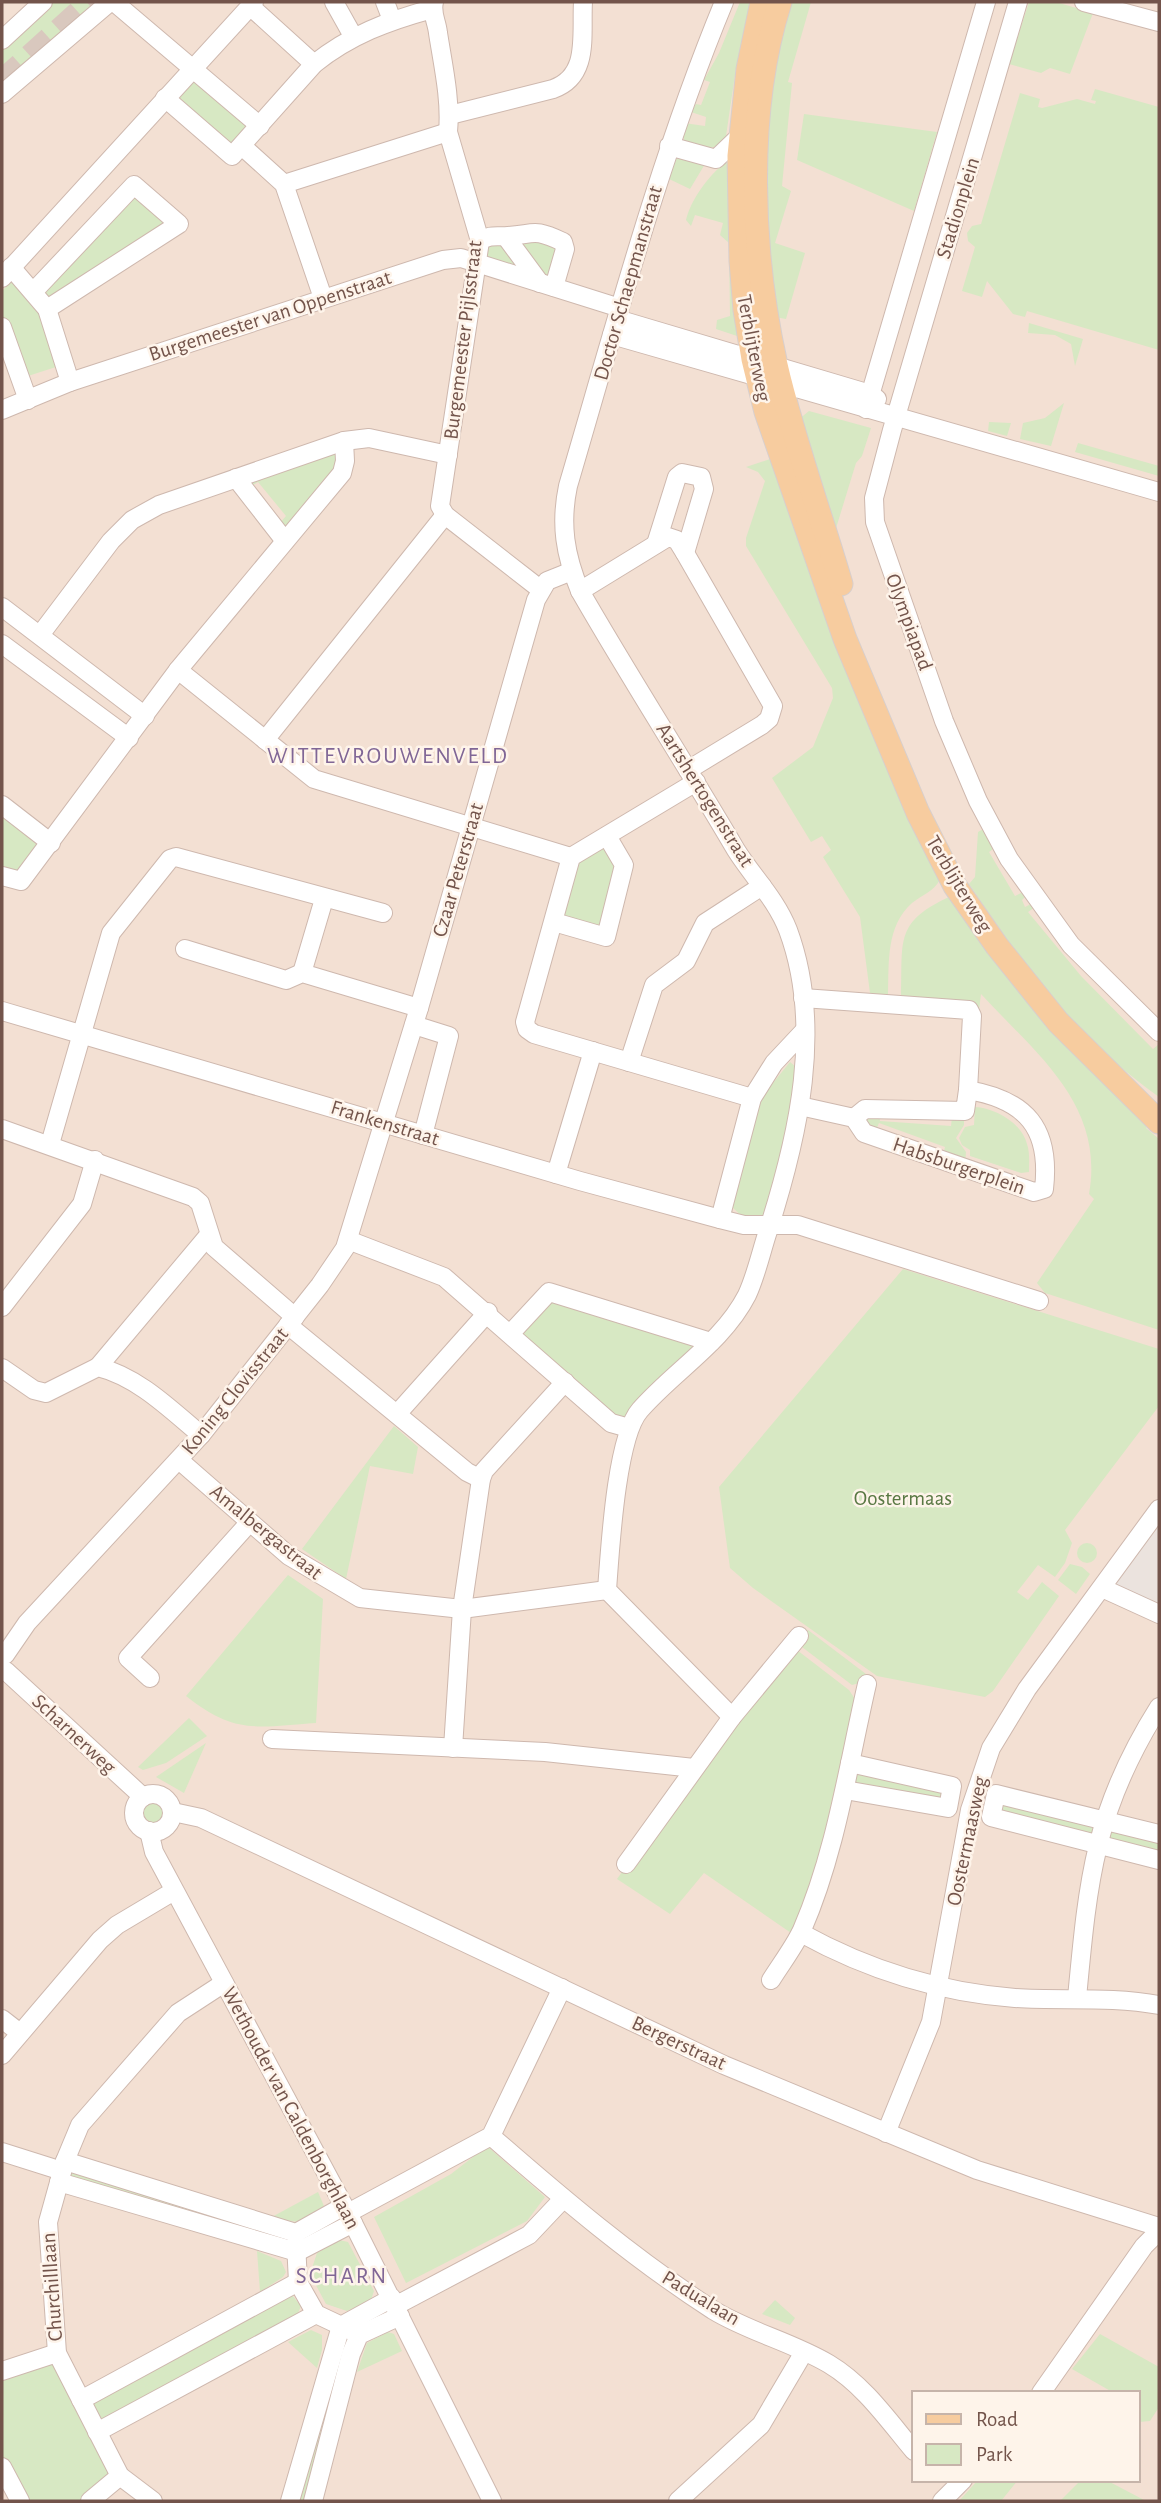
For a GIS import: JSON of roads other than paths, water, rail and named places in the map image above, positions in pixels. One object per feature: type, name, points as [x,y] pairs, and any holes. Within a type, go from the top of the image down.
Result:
[{"type":"main road","name":"Terblijterweg","points":[[762,2],[748,69],[741,135],[740,261],[767,372],[856,636],[864,679],[896,764],[955,886],[1033,992],[1159,1122]]},
{"type":"main road","name":"Terblijterweg","points":[[767,372],[757,167],[768,49],[780,2]]},
{"type":"main road","name":"Terblijterweg","points":[[1098,1062],[1159,1103]]},
{"type":"street","points":[[2,40],[43,2]]},
{"type":"street","points":[[2,94],[112,2],[260,126]]},
{"type":"street","points":[[334,2],[353,36]]},
{"type":"street","points":[[385,2],[392,20]]},
{"type":"street","points":[[284,184],[569,82],[580,62],[583,2]]},
{"type":"street","name":"Doctor Schaepmanstraat","points":[[572,571],[565,545],[564,505],[668,146],[724,2]]},
{"type":"street","name":"Stadionplein","points":[[868,401],[986,2]]},
{"type":"street","name":"Stadionplein","points":[[897,415],[1018,2]]},
{"type":"street","points":[[1084,2],[1159,22]]},
{"type":"street","points":[[71,382],[47,309],[34,292],[6,273],[252,4],[314,64]]},
{"type":"street","points":[[237,151],[314,64],[353,36],[433,6]]},
{"type":"street","name":"Burgemeester Pijlsstraat","points":[[433,6],[449,124],[480,240],[440,506],[445,515]]},
{"type":"street","points":[[972,48],[1002,57]]},
{"type":"street","points":[[165,98],[284,184],[323,298]]},
{"type":"street","points":[[952,115],[983,125]]},
{"type":"street","points":[[668,146],[716,159],[741,135]]},
{"type":"street","points":[[34,292],[134,185],[179,224],[47,309]]},
{"type":"street","points":[[480,240],[488,236],[506,237],[533,231],[563,242],[565,249],[547,285],[506,237]]},
{"type":"street","points":[[918,232],[948,240]]},
{"type":"street","name":"Burgemeester van Oppenstraat","points":[[2,410],[71,382],[323,298],[443,260],[461,258],[547,285],[616,321],[767,372],[868,401]]},
{"type":"street","points":[[892,320],[923,328]]},
{"type":"street","points":[[2,327],[28,400]]},
{"type":"street","points":[[868,401],[897,415],[1159,492]]},
{"type":"street","name":"Olympiapad","points":[[897,415],[874,498],[876,528],[944,721],[989,823],[1031,893],[1064,936],[1107,983],[1159,1032]]},
{"type":"street","points":[[40,635],[111,541],[132,520],[159,505],[344,441],[369,438],[448,455]]},
{"type":"street","points":[[2,876],[21,881],[178,670],[342,473],[345,461],[344,441]]},
{"type":"street","points":[[656,544],[677,477],[682,473],[695,474],[701,477],[704,489],[685,553]]},
{"type":"street","points":[[236,478],[285,541]]},
{"type":"street","points":[[265,740],[445,515],[540,589],[550,579],[572,571]]},
{"type":"street","points":[[580,591],[656,544],[673,537],[774,706],[769,719],[762,725],[607,836],[571,857],[525,1022],[527,1029],[751,1098]]},
{"type":"street","name":"Aartshertogenstraat","points":[[572,571],[580,591],[739,855],[778,908],[789,933],[803,998],[800,1105],[782,1190],[746,1297],[711,1342],[639,1411],[629,1428]]},
{"type":"street","name":"Czaar Peterstraat","points":[[384,1123],[540,589]]},
{"type":"street","points":[[2,607],[145,716]]},
{"type":"street","points":[[2,644],[128,738]]},
{"type":"street","points":[[178,670],[323,783],[571,857]]},
{"type":"street","points":[[2,805],[51,843]]},
{"type":"street","points":[[554,922],[606,937],[624,865],[607,836]]},
{"type":"street","points":[[51,1144],[111,933],[170,859],[176,858],[324,899],[331,897],[383,913]]},
{"type":"street","points":[[629,1062],[654,985],[687,961],[705,922],[762,886]]},
{"type":"street","points":[[302,973],[324,899]]},
{"type":"street","points":[[185,949],[286,980],[302,973],[416,1016],[449,1036],[423,1135]]},
{"type":"street","points":[[803,998],[969,1010],[972,1016],[968,1090]]},
{"type":"street","name":"Frankenstraat","points":[[2,1011],[556,1174],[720,1219],[744,1225],[798,1225],[1039,1301]]},
{"type":"street","points":[[720,1219],[751,1098],[774,1063],[804,1031]]},
{"type":"street","points":[[556,1174],[593,1051]]},
{"type":"street","name":"Habsburgerplein","points":[[800,1105],[854,1118],[864,1133],[1034,1192],[1044,1189],[1044,1154],[1035,1125],[1011,1102],[995,1095],[968,1090],[965,1111],[865,1108],[854,1118]]},
{"type":"street","name":"Koning Clovisstraat","points":[[3,1663],[27,1623],[201,1435],[334,1266],[348,1240],[384,1123]]},
{"type":"street","points":[[2,1129],[51,1144],[194,1197],[203,1211],[208,1236],[214,1247],[397,1414],[467,1472],[481,1479]]},
{"type":"street","points":[[2,1307],[82,1204],[95,1160]]},
{"type":"street","points":[[2,1368],[34,1390],[46,1393],[98,1367],[208,1236]]},
{"type":"street","points":[[348,1240],[444,1277],[488,1312],[611,1423],[629,1428],[611,1535],[607,1590],[732,1717]]},
{"type":"street","points":[[511,1333],[550,1292],[711,1342]]},
{"type":"street","points":[[397,1414],[488,1312]]},
{"type":"street","points":[[98,1367],[137,1384],[201,1435]]},
{"type":"street","points":[[453,1748],[461,1609],[481,1479],[484,1471],[565,1382]]},
{"type":"street","name":"Amalbergastraat","points":[[179,1460],[289,1556],[360,1598],[461,1609],[607,1590]]},
{"type":"street","name":"Oostermaasweg","points":[[886,2133],[925,2041],[940,1987],[962,1847],[983,1766],[1009,1715],[1159,1509]]},
{"type":"street","points":[[150,1678],[128,1658],[249,1523]]},
{"type":"street","points":[[1102,1588],[1159,1614]]},
{"type":"street","points":[[626,1864],[732,1717],[799,1636]]},
{"type":"street","name":"Scharnerweg","points":[[3,1663],[139,1801]]},
{"type":"street","points":[[771,1980],[801,1933],[826,1863],[845,1790],[867,1684]]},
{"type":"street","points":[[1077,1998],[1086,1900],[1103,1818],[1124,1767],[1159,1707]]},
{"type":"street","points":[[272,1739],[545,1752],[694,1768]]},
{"type":"street","points":[[845,1790],[948,1808],[951,1795],[952,1786],[850,1763]]},
{"type":"street","name":"Bergerstraat","points":[[139,1801],[152,1794],[162,1795],[169,1802],[163,1824],[201,1818],[213,1826],[724,2065],[886,2133],[977,2170],[1159,2229]]},
{"type":"street","points":[[1159,1834],[1103,1818],[996,1794],[991,1817],[1159,1860]]},
{"type":"street","points":[[139,1801],[135,1820],[163,1824]]},
{"type":"street","name":"Wethouder van Caldenborghlaan","points":[[163,1824],[164,1867],[174,1891],[348,2214],[492,2501]]},
{"type":"street","points":[[2,2054],[100,1940],[117,1925],[174,1891]]},
{"type":"street","points":[[801,1933],[877,1970],[940,1987],[1016,1998],[1077,1998],[1159,2005]]},
{"type":"street","name":"Churchilllaan","points":[[153,2501],[120,2476],[57,2353],[47,2228],[62,2171],[80,2125],[178,2013],[225,1983]]},
{"type":"street","points":[[297,2252],[348,2214],[491,2136],[562,1988]]},
{"type":"street","points":[[2,2019],[20,2033]]},
{"type":"street","name":"Padualaan","points":[[491,2136],[563,2199],[642,2260],[717,2312],[832,2366],[853,2383],[912,2449]]},
{"type":"street","points":[[2,2152],[297,2252]]},
{"type":"street","points":[[62,2171],[296,2233],[348,2214]]},
{"type":"street","points":[[313,2501],[351,2354],[359,2334],[396,2307],[529,2235],[563,2199]]},
{"type":"street","points":[[1042,2391],[1144,2246],[1159,2229]]},
{"type":"street","points":[[296,2233],[298,2282],[316,2314],[359,2334]]},
{"type":"street","points":[[80,2400],[298,2282]]},
{"type":"street","points":[[341,2326],[396,2307]]},
{"type":"street","points":[[97,2432],[316,2314]]},
{"type":"street","points":[[290,2501],[341,2326]]},
{"type":"street","points":[[678,2501],[761,2425],[804,2352]]},
{"type":"street","points":[[2,2371],[57,2353]]},
{"type":"street","points":[[2,2467],[20,2501]]},
{"type":"street","points":[[90,2501],[120,2476]]},
{"type":"tunnel","points":[[2,83],[92,2]]},
{"type":"district","name":"WITTEVROUWENVELD","points":[[388,756]]},
{"type":"district","name":"SCHARN","points":[[342,2276]]},
{"type":"park label","name":"Oostermaas","points":[[903,1498]]}]
